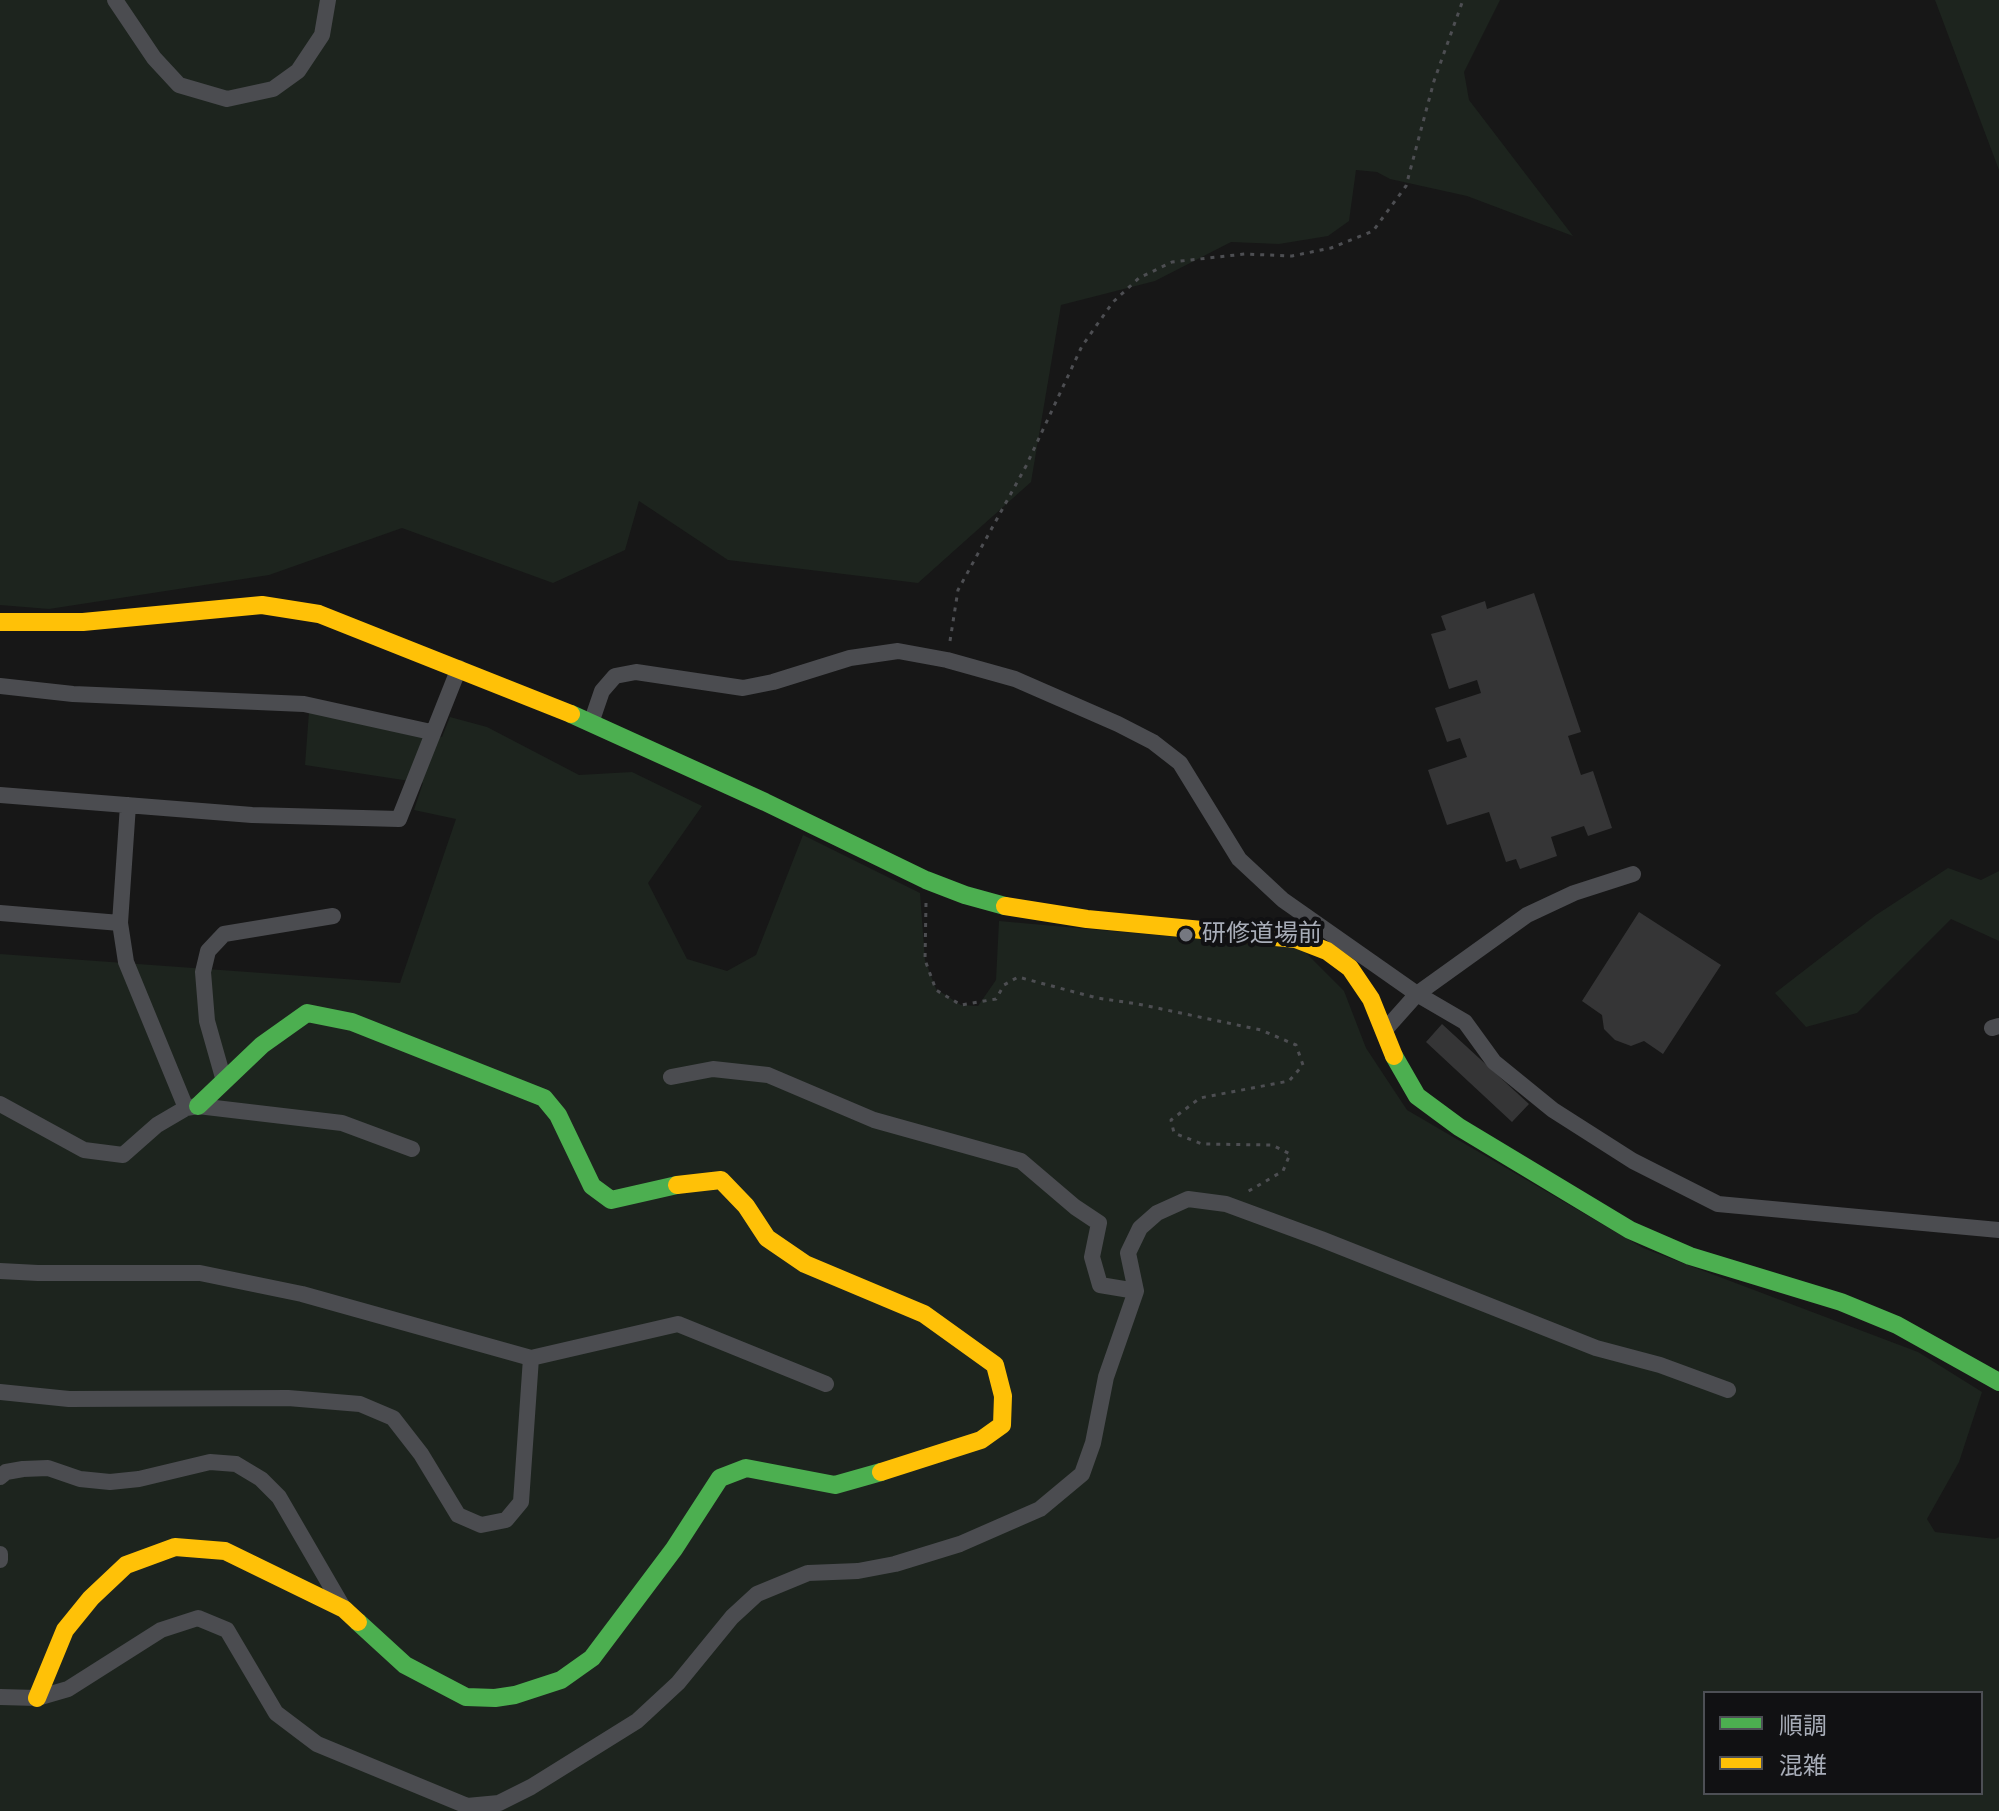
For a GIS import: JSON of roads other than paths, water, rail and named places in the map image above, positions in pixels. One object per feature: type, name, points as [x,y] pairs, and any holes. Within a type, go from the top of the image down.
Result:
[{"type":"street","points":[[115,0],[154,58],[179,85],[227,99],[273,89],[298,71],[322,35],[328,0]]},
{"type":"street","points":[[0,622],[59,624],[262,605],[319,614],[591,723],[926,880],[1000,905],[1087,919],[1296,939],[1327,951],[1350,968],[1371,999],[1397,1064],[1417,1096],[1459,1127],[1630,1230],[1690,1256],[1841,1302],[1897,1325],[1999,1382]]},
{"type":"street","points":[[591,723],[602,691],[615,676],[636,672],[743,688],[850,658],[898,651],[947,660],[1015,679],[1118,724],[1153,742],[1180,763],[1239,859],[1283,900],[1417,994],[1465,1022],[1494,1062],[1553,1110],[1633,1161],[1718,1204],[1999,1230]]},
{"type":"street","points":[[0,795],[252,815],[399,819],[459,668]]},
{"type":"street","points":[[0,686],[73,694],[304,704],[431,732]]},
{"type":"street","points":[[128,805],[120,923],[126,962],[192,1107]]},
{"type":"street","points":[[1384,1031],[1417,994],[1527,915],[1574,893],[1633,874]]},
{"type":"street","points":[[0,913],[120,923]]},
{"type":"street","points":[[224,1081],[207,1021],[203,972],[208,951],[224,934],[333,916]]},
{"type":"street","points":[[0,1104],[84,1150],[123,1155],[157,1125],[192,1107],[262,1045],[307,1013],[352,1022],[544,1098],[558,1115],[592,1186],[611,1200],[677,1185],[721,1180],[746,1206],[767,1238],[805,1264],[924,1314],[995,1365],[1003,1396],[1002,1425],[981,1440],[884,1472],[835,1485],[746,1468],[720,1478],[674,1549],[592,1658],[561,1680],[515,1695],[466,1697],[405,1665],[344,1609],[225,1551],[175,1547],[126,1565],[91,1598],[65,1630],[37,1698]]},
{"type":"street","points":[[671,1077],[713,1069],[768,1075],[874,1120],[1021,1161],[1075,1207],[1099,1223],[1092,1257],[1100,1285],[1136,1291]]},
{"type":"street","points":[[192,1107],[342,1123],[412,1149]]},
{"type":"street","points":[[0,1697],[37,1698],[68,1689],[161,1630],[198,1618],[227,1630],[276,1713],[317,1744],[467,1806],[499,1803],[531,1787],[637,1721],[678,1683],[732,1617],[757,1594],[808,1573],[858,1571],[895,1564],[960,1544],[1040,1509],[1082,1474],[1093,1443],[1106,1377],[1136,1291],[1128,1253],[1140,1228],[1157,1213],[1188,1199],[1226,1204],[1596,1348],[1660,1365],[1728,1390]]},
{"type":"street","points":[[0,1271],[200,1273],[302,1294],[531,1358],[678,1324],[826,1384]]},
{"type":"street","points":[[0,1392],[69,1399],[288,1398],[360,1404],[393,1418],[421,1454],[458,1515],[481,1525],[506,1520],[521,1502],[531,1358]]},
{"type":"street","points":[[0,1477],[6,1472],[48,1468],[80,1479],[110,1482],[139,1479],[210,1462],[236,1464],[261,1479],[279,1497],[344,1609]]},
{"type":"place","name":"研修道場前","points":[[1186,935]]}]
